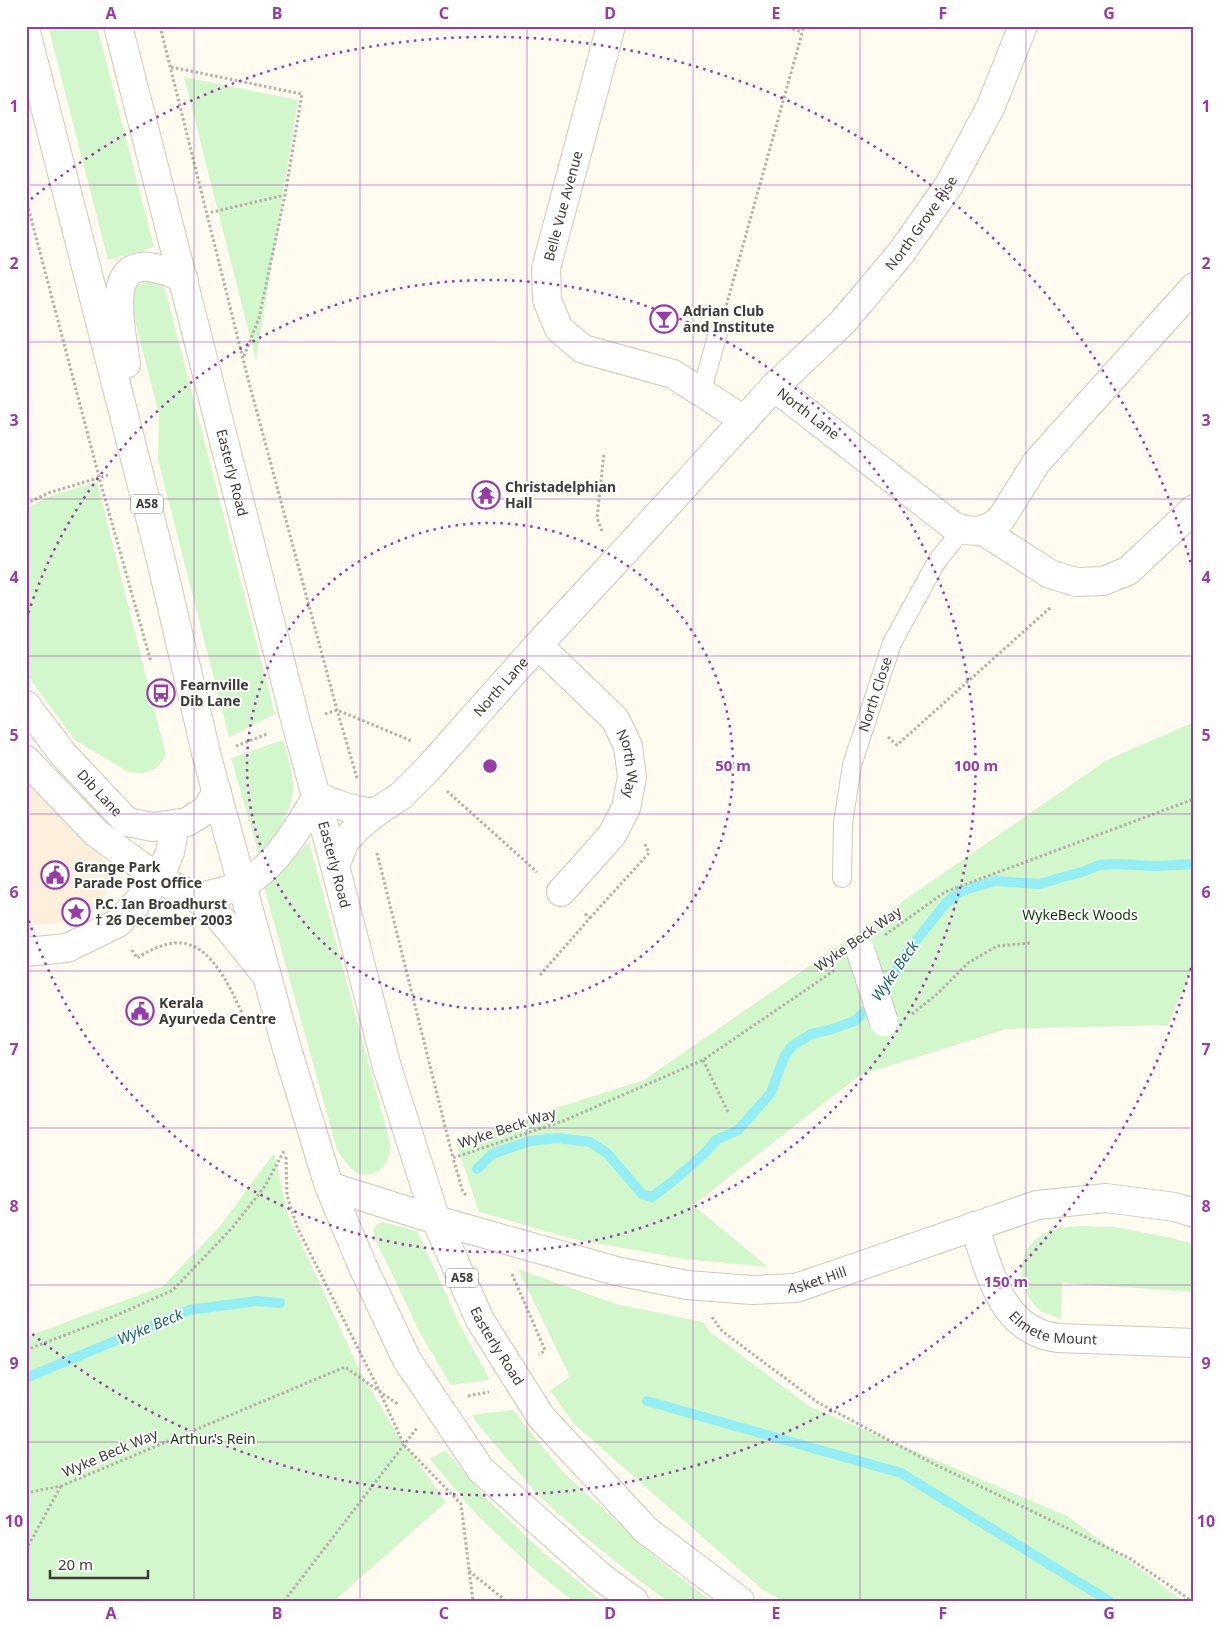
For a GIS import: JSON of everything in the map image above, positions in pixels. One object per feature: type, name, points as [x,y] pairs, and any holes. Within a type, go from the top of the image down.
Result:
[{"type":"street","name":"Easterly Road","points":[[118,26],[296,723],[317,796],[387,1067],[436,1220],[480,1320],[541,1417],[646,1530],[740,1601]]},
{"type":"street","name":"Belle Vue Avenue","points":[[611,26],[546,268],[547,300],[559,329],[583,350],[673,374],[744,420]]},
{"type":"street","name":"North Grove Rise","points":[[774,387],[842,323],[901,253],[949,186],[991,106],[1023,26]]},
{"type":"street","name":"A58","points":[[26,32],[138,467],[207,757],[267,976],[329,1186],[363,1267],[430,1414],[481,1470],[601,1577],[634,1601]]},
{"type":"street","points":[[138,467],[121,317],[120,286],[127,274],[134,269],[142,267],[171,271],[184,280]]},
{"type":"street","points":[[973,530],[993,526],[1001,519],[1036,463],[1194,287]]},
{"type":"street","name":"North Lane","points":[[335,866],[345,841],[356,829],[402,794],[425,772],[538,645],[774,387],[952,525],[973,530]]},
{"type":"street","points":[[973,530],[1050,574],[1079,582],[1103,581],[1128,571],[1194,509]]},
{"type":"street","name":"North Way","points":[[538,645],[615,719],[628,746],[632,777],[626,808],[612,835],[561,892]]},
{"type":"street","name":"Dib Lane","points":[[26,706],[63,754],[127,822],[154,827],[187,822],[206,810],[217,792]]},
{"type":"street","points":[[26,760],[96,833],[159,879],[197,898],[220,918],[267,976]]},
{"type":"street","points":[[197,898],[242,884],[263,869],[286,844],[317,796],[338,806],[375,813]]},
{"type":"street","points":[[26,952],[67,948],[118,923],[159,879],[170,852],[175,825]]},
{"type":"street","points":[[861,952],[884,1022]]},
{"type":"street","points":[[381,1202],[402,1194],[412,1176],[413,1153]]},
{"type":"street","name":"Asket Hill","points":[[329,1186],[496,1238],[616,1271],[688,1284],[752,1290],[796,1288],[1037,1206],[1106,1198],[1175,1208],[1194,1213]]},
{"type":"street","name":"Elmete Mount","points":[[974,1226],[998,1291],[1008,1309],[1021,1323],[1038,1333],[1058,1338],[1194,1343]]},
{"type":"lane","points":[[701,393],[718,333]]},
{"type":"lane","name":"North Close","points":[[842,878],[843,823],[852,765],[892,644],[937,560],[973,530]]},
{"type":"path","points":[[160,26],[243,358],[357,779]]},
{"type":"path","points":[[783,26],[802,32]]},
{"type":"path","points":[[718,333],[804,26]]},
{"type":"path","points":[[171,67],[302,94],[259,318],[243,358]]},
{"type":"path","points":[[207,214],[284,195]]},
{"type":"path","points":[[26,199],[99,477],[152,667]]},
{"type":"path","points":[[604,453],[597,518],[613,564]]},
{"type":"path","points":[[26,504],[48,493],[138,467]]},
{"type":"path","points":[[867,718],[897,745],[1079,582]]},
{"type":"path","points":[[207,757],[296,723],[337,710],[413,742]]},
{"type":"path","points":[[425,772],[590,918],[540,975]]},
{"type":"path","name":"Wyke Beck Way","points":[[469,1199],[463,1192],[453,1158],[563,1121],[703,1060],[945,892],[1194,799]]},
{"type":"path","points":[[377,852],[453,1158]]},
{"type":"path","points":[[118,923],[137,958],[150,950],[166,945],[182,943],[200,950],[214,962],[230,986],[245,1019]]},
{"type":"path","points":[[884,1022],[909,1017],[937,994],[968,964],[997,946],[1030,943]]},
{"type":"path","points":[[703,1060],[728,1114]]},
{"type":"path","points":[[26,1350],[110,1318],[173,1290],[232,1228],[265,1186],[306,1112]]},
{"type":"path","points":[[283,1141],[287,1162],[287,1195],[297,1227],[380,1392],[404,1445],[461,1504],[473,1601]]},
{"type":"path","points":[[284,1601],[430,1414],[456,1398],[499,1390],[545,1350],[496,1238]]},
{"type":"path","points":[[688,1284],[722,1331],[817,1402],[932,1463],[1129,1558],[1192,1601]]},
{"type":"path","name":"Wyke Beck Way","points":[[26,1493],[62,1486],[345,1367],[401,1407]]},
{"type":"path","points":[[26,1550],[62,1486]]},
{"type":"path","points":[[469,1570],[506,1601]]},
{"type":"shaded area","points":[[26,776],[97,849],[105,861],[108,874],[108,888],[103,901],[92,912],[78,918],[52,924],[26,925]]},
{"type":"green space","points":[[48,26],[97,26],[154,247],[108,260]]},
{"type":"green space","points":[[184,77],[298,100],[256,361]]},
{"type":"green space","points":[[152,280],[159,283],[165,289],[275,714],[229,737],[158,460],[159,415],[130,301],[134,286]]},
{"type":"green space","points":[[97,482],[166,755],[157,768],[144,773],[128,772],[75,740],[26,674],[26,509],[50,496]]},
{"type":"green space","name":"WykeBeck Woods","points":[[1194,722],[1194,965],[1168,1025],[1006,1029],[860,1075],[693,1205],[768,1267],[685,1259],[578,1240],[479,1212],[455,1140],[644,1080],[1107,760]]},
{"type":"green space","points":[[283,740],[290,765],[292,797],[276,836],[270,845],[259,855],[231,758]]},
{"type":"green space","points":[[309,842],[391,1146],[383,1167],[371,1174],[362,1175],[356,1173],[337,1150],[264,887]]},
{"type":"green space","name":"Arthur's Rein","points":[[274,1153],[288,1215],[360,1371],[394,1429],[446,1502],[334,1601],[26,1601],[26,1337],[163,1286],[220,1226]]},
{"type":"green space","points":[[383,1222],[417,1231],[461,1327],[490,1380],[451,1385],[420,1333],[374,1236],[375,1227]]},
{"type":"green space","points":[[1079,1226],[1114,1227],[1194,1244],[1194,1292],[1062,1283],[1061,1319],[1040,1310],[1032,1302],[1022,1281],[1023,1259],[1035,1240],[1045,1233],[1061,1228]]},
{"type":"green space","points":[[518,1269],[616,1304],[703,1322],[710,1332],[809,1406],[1067,1516],[1183,1601],[782,1601],[763,1590],[575,1425],[550,1390],[570,1377]]},
{"type":"green space","points":[[513,1410],[561,1470],[662,1563],[711,1601],[667,1601],[586,1538],[538,1495],[472,1415]]},
{"type":"green space","points":[[445,1450],[489,1501],[545,1554],[602,1601],[572,1601],[531,1567],[476,1514],[430,1459]]},
{"type":"waterway","name":"Wyke Beck","points":[[477,1169],[492,1154],[530,1141],[557,1138],[590,1142],[607,1153],[642,1194],[652,1197],[706,1152],[716,1140],[738,1130],[771,1093],[784,1057],[792,1046],[811,1034],[855,1021],[881,995],[910,948],[946,903],[961,891],[995,881],[1039,884],[1099,865],[1155,866],[1194,864]]},
{"type":"waterway","name":"Wyke Beck","points":[[26,1378],[189,1310],[257,1301],[280,1303]]},
{"type":"waterway","points":[[647,1401],[901,1473],[1109,1601]]},
{"type":"place","name":"Adrian Club and Institute","points":[[664,319]]},
{"type":"place","name":"Christadelphian Hall","points":[[486,495]]},
{"type":"place","name":"Fearnville Dib Lane","points":[[161,693]]},
{"type":"place","name":"Grange Park Parade Post Office","points":[[55,875]]},
{"type":"place","name":"P.C. Ian Broadhurst † 26 December 2003","points":[[76,912]]},
{"type":"place","name":"Kerala Ayurveda Centre","points":[[140,1011]]}]
